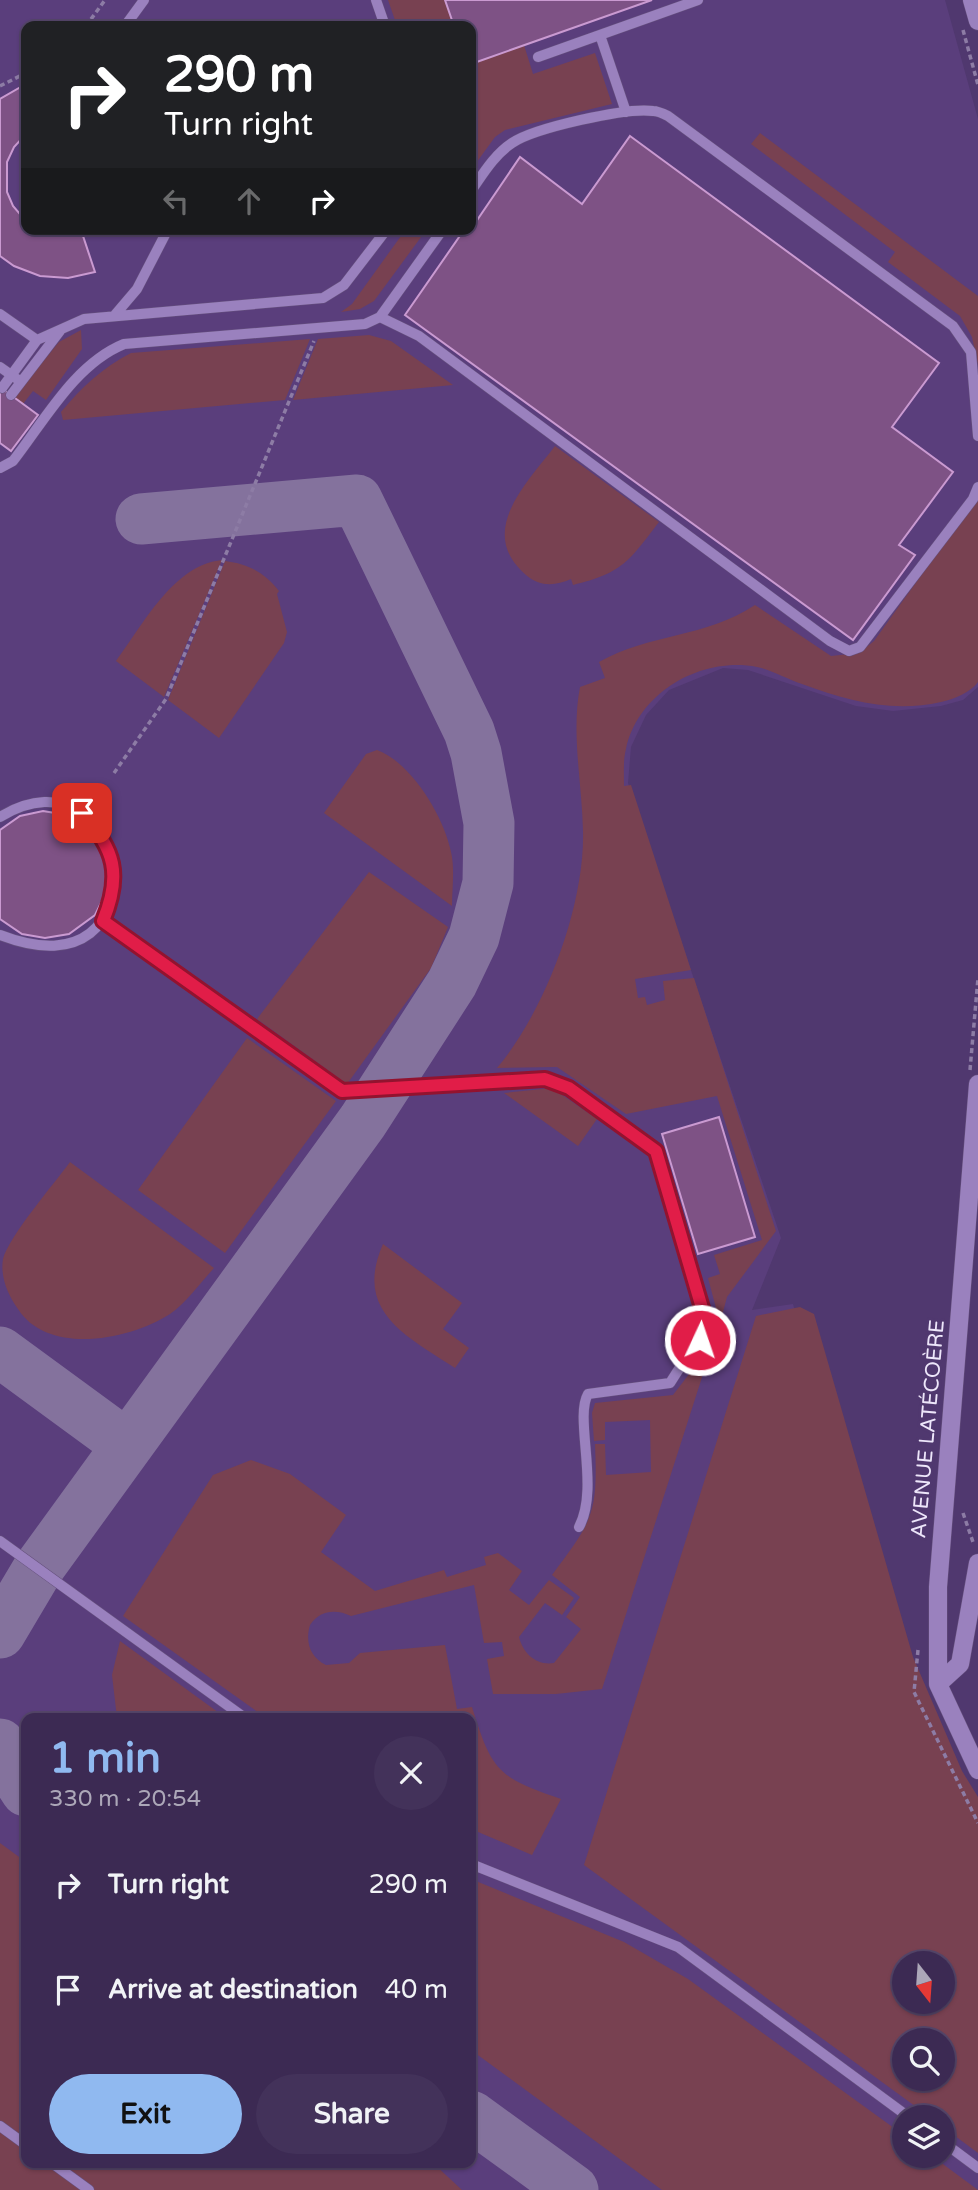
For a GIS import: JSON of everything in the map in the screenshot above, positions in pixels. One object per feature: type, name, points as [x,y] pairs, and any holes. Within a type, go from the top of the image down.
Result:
[{"type":"street","points":[[970,23],[972,0]]},
{"type":"street","name":"AVENUE LATÉCOÈRE","points":[[978,1084],[938,1587],[938,1684],[978,1770]]},
{"type":"street","points":[[938,1684],[949,1677],[960,1664],[978,1563]]},
{"type":"lane","points":[[129,21],[144,0]]},
{"type":"lane","points":[[376,0],[383,21]]},
{"type":"lane","points":[[538,57],[698,0]]},
{"type":"lane","points":[[600,35],[626,112]]},
{"type":"lane","points":[[476,184],[497,154],[515,141],[551,127],[626,112],[653,111],[668,116],[953,326],[971,352],[978,436]]},
{"type":"lane","points":[[114,316],[137,289],[165,235]]},
{"type":"lane","points":[[2,388],[37,340],[65,325],[85,319],[323,298],[344,285],[382,235]]},
{"type":"lane","points":[[0,468],[13,461],[88,365],[106,352],[124,344],[365,324],[380,317],[439,235]]},
{"type":"lane","points":[[0,314],[37,340]]},
{"type":"lane","points":[[380,317],[419,336],[830,641],[849,651],[860,647],[973,499],[978,487]]},
{"type":"lane","points":[[11,395],[65,325]]},
{"type":"lane","points":[[0,367],[21,382]]},
{"type":"lane","points":[[0,817],[23,806],[38,803],[69,807],[82,813],[106,842],[113,863],[113,895],[103,921],[75,940],[59,945],[33,944],[0,935]]},
{"type":"lane","points":[[103,921],[342,1091],[545,1079],[569,1088],[656,1151],[707,1325],[670,1383],[588,1394],[584,1409],[587,1497],[579,1527]]},
{"type":"lane","points":[[0,1541],[238,1713]]},
{"type":"lane","points":[[476,1866],[678,1947],[892,2105]]},
{"type":"lane","points":[[0,2126],[21,2141]]},
{"type":"lane","points":[[955,2151],[978,2168]]},
{"type":"lane","points":[[59,2168],[89,2190]]},
{"type":"path","points":[[90,21],[105,0]]},
{"type":"path","points":[[970,23],[978,85]]},
{"type":"path","points":[[0,86],[21,76]]},
{"type":"path","points":[[114,773],[166,699],[319,328]]},
{"type":"path","points":[[914,1692],[978,1823]]},
{"type":"shaded area","points":[[0,0],[945,0],[978,119],[978,687],[963,700],[941,706],[893,711],[856,706],[748,670],[723,668],[669,690],[646,715],[631,747],[628,783],[781,1238],[752,1310],[793,1304],[855,1544],[978,1841],[978,2190],[0,2190]]},
{"type":"shaded area","points":[[388,0],[445,0],[452,21],[395,21]]},
{"type":"shaded area","points":[[524,45],[533,74],[595,53],[612,104],[505,130],[495,137],[476,163],[476,62]]},
{"type":"shaded area","points":[[760,133],[978,296],[978,365],[972,337],[960,316],[888,262],[895,252],[751,144]]},
{"type":"shaded area","points":[[402,235],[423,235],[374,301],[360,309],[341,312],[352,304]]},
{"type":"shaded area","points":[[81,330],[82,349],[46,400],[33,391],[23,404],[14,397],[59,342]]},
{"type":"shaded area","points":[[369,335],[391,341],[453,385],[293,400],[318,339]]},
{"type":"shaded area","points":[[310,339],[285,400],[63,420],[61,412],[85,386],[131,353]]},
{"type":"shaded area","points":[[555,446],[659,522],[624,564],[603,576],[573,585],[571,579],[548,584],[531,579],[512,559],[505,542],[511,509],[531,476]]},
{"type":"shaded area","points":[[978,496],[978,682],[971,689],[941,702],[888,706],[836,696],[757,667],[715,667],[675,682],[658,695],[633,729],[626,749],[624,786],[631,785],[691,970],[635,979],[638,998],[645,997],[647,1005],[665,1000],[663,981],[694,978],[776,1231],[727,1297],[720,1323],[708,1278],[720,1274],[714,1255],[762,1240],[717,1096],[626,1114],[557,1067],[497,1068],[515,1045],[546,988],[559,956],[577,892],[583,831],[577,740],[580,687],[605,678],[599,662],[638,646],[717,624],[755,605],[831,656],[859,653],[874,641]]},
{"type":"shaded area","points":[[222,560],[164,697],[116,661],[148,615],[174,585],[204,564]]},
{"type":"shaded area","points":[[225,561],[256,570],[274,585],[279,591],[277,594],[287,632],[284,643],[219,738],[168,700]]},
{"type":"shaded area","points":[[377,750],[402,766],[434,808],[452,858],[452,906],[324,813],[366,754]]},
{"type":"shaded area","points":[[369,872],[448,927],[431,968],[347,1084],[257,1019]]},
{"type":"shaded area","points":[[247,1038],[336,1101],[225,1253],[138,1190]]},
{"type":"shaded area","points":[[552,1088],[597,1119],[578,1146],[504,1093]]},
{"type":"shaded area","points":[[70,1162],[214,1268],[170,1314],[134,1331],[90,1339],[69,1338],[49,1333],[32,1324],[14,1304],[4,1279],[3,1259],[23,1224]]},
{"type":"shaded area","points":[[383,1244],[462,1303],[443,1329],[469,1348],[455,1368],[403,1333],[380,1305],[375,1288],[376,1268]]},
{"type":"shaded area","points":[[800,1307],[814,1314],[913,1657],[962,1771],[978,1797],[978,2153],[955,2136],[955,2105],[914,2105],[894,2091],[955,2091],[955,2028],[892,2028],[892,2089],[584,1865],[756,1316]]},
{"type":"shaded area","points":[[713,1343],[602,1689],[556,1694],[493,1694],[487,1659],[504,1656],[502,1642],[484,1643],[474,1585],[351,1616],[329,1612],[314,1620],[310,1625],[308,1637],[316,1658],[326,1665],[349,1663],[360,1653],[445,1645],[457,1709],[472,1707],[474,1713],[259,1713],[123,1616],[213,1475],[251,1460],[290,1474],[346,1515],[321,1552],[375,1591],[444,1570],[447,1577],[486,1565],[484,1557],[498,1553],[522,1571],[509,1590],[529,1605],[549,1580],[574,1598],[562,1615],[545,1603],[519,1637],[531,1657],[554,1663],[581,1629],[566,1617],[580,1597],[552,1575],[590,1515],[594,1502],[595,1444],[605,1444],[606,1475],[651,1472],[650,1420],[605,1422],[605,1440],[594,1441],[592,1413],[595,1403],[673,1395]]},
{"type":"shaded area","points":[[120,1641],[219,1713],[116,1713],[112,1675]]},
{"type":"shaded area","points":[[476,1719],[485,1745],[500,1769],[523,1784],[561,1799],[532,1855],[476,1831]]},
{"type":"shaded area","points":[[0,1843],[21,1858],[21,2168],[438,2168],[462,2190],[0,2190]]},
{"type":"shaded area","points":[[476,1881],[624,1942],[688,1979],[892,2127],[892,2168],[948,2168],[978,2190],[662,2190],[476,2054]]},
{"type":"building","points":[[445,0],[652,0],[476,62],[476,21],[452,21]]},
{"type":"building","points":[[21,87],[21,139],[7,162],[7,192],[21,215],[21,235],[83,235],[95,272],[68,278],[40,276],[14,266],[0,256],[0,99]]},
{"type":"building","points":[[630,136],[939,363],[892,427],[953,472],[899,545],[915,555],[853,640],[405,315],[461,235],[476,235],[476,222],[520,157],[582,204]]},
{"type":"building","points":[[0,387],[38,415],[11,451],[0,443]]},
{"type":"building","points":[[43,811],[67,815],[88,827],[98,839],[109,869],[106,893],[95,915],[69,934],[45,938],[22,934],[0,919],[0,830],[20,816]]},
{"type":"building","points":[[719,1117],[755,1237],[698,1254],[662,1134]]},
{"type":"taxiway","points":[[0,1633],[38,1569],[363,1121],[452,983],[474,937],[488,883],[489,823],[476,753],[469,731],[357,500],[141,519]]},
{"type":"taxiway","points":[[0,1352],[127,1445]]},
{"type":"taxiway","points":[[0,1744],[21,1783]]},
{"type":"taxiway","points":[[476,2120],[573,2190]]},
{"type":"route","points":[[82,813],[106,842],[113,863],[113,895],[103,921],[342,1091],[545,1079],[569,1088],[656,1151],[707,1325],[700,1340]]}]
